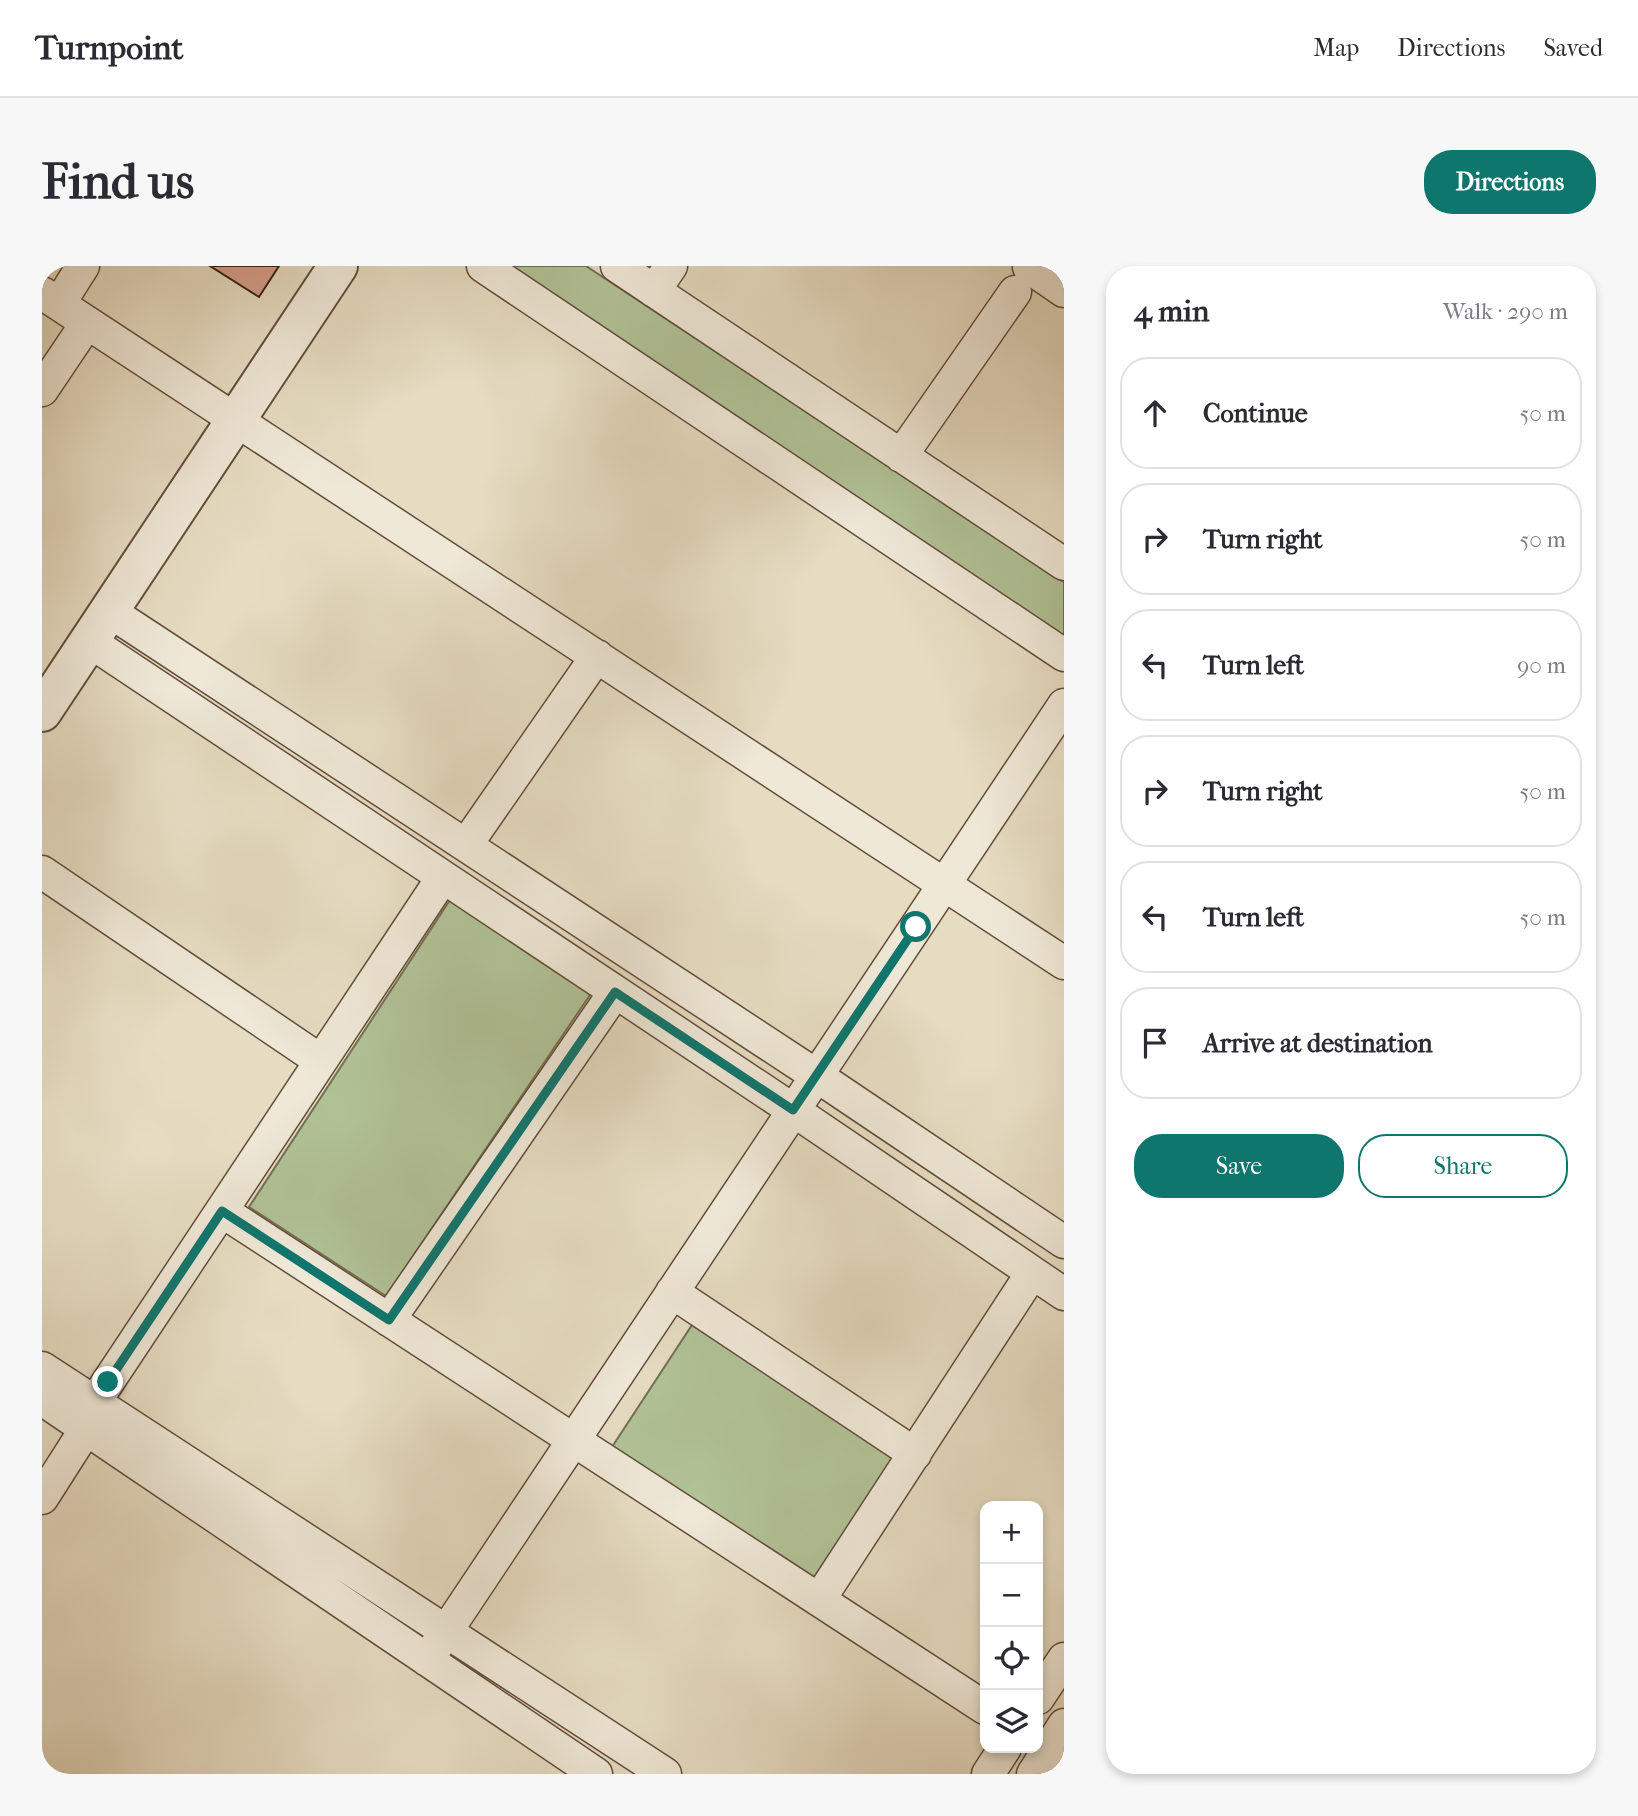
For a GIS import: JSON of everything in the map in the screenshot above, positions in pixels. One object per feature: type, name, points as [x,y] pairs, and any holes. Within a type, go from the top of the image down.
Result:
[{"type":"street","points":[[83,266],[50,299],[1064,962]]},
{"type":"street","points":[[42,712],[338,266]]},
{"type":"street","points":[[483,266],[1064,655]]},
{"type":"street","points":[[617,266],[663,278],[901,456],[1064,565]]},
{"type":"street","points":[[901,456],[1022,280],[1064,291]]},
{"type":"street","points":[[42,390],[87,323]]},
{"type":"street","points":[[99,626],[466,845],[1064,1242]]},
{"type":"street","points":[[99,626],[443,877],[1064,1294]]},
{"type":"street","points":[[466,845],[597,656]]},
{"type":"street","points":[[427,1660],[1064,705]]},
{"type":"street","points":[[42,872],[321,1061]]},
{"type":"street","points":[[42,1498],[90,1416],[222,1211],[443,877]]},
{"type":"street","points":[[389,1320],[615,992]]},
{"type":"street","points":[[222,1211],[980,1705]]},
{"type":"street","points":[[819,1600],[1032,1273]]},
{"type":"street","points":[[672,1292],[915,1454]]},
{"type":"street","points":[[42,1368],[90,1416],[427,1660],[596,1774]]},
{"type":"street","points":[[42,1399],[90,1416],[445,1632],[665,1774]]},
{"type":"street","points":[[1043,1690],[1064,1659]]},
{"type":"street","points":[[988,1774],[1002,1753]]},
{"type":"green space","points":[[501,266],[586,266],[1064,582],[1064,639]]},
{"type":"green space","points":[[450,900],[592,992],[386,1296],[249,1207]]},
{"type":"green space","points":[[692,1325],[894,1457],[813,1579],[612,1447]]},
{"type":"building","points":[[210,266],[279,266],[259,297]]},
{"type":"route","points":[[108,1382],[222,1211],[389,1320],[615,992],[793,1110],[916,927]]}]
